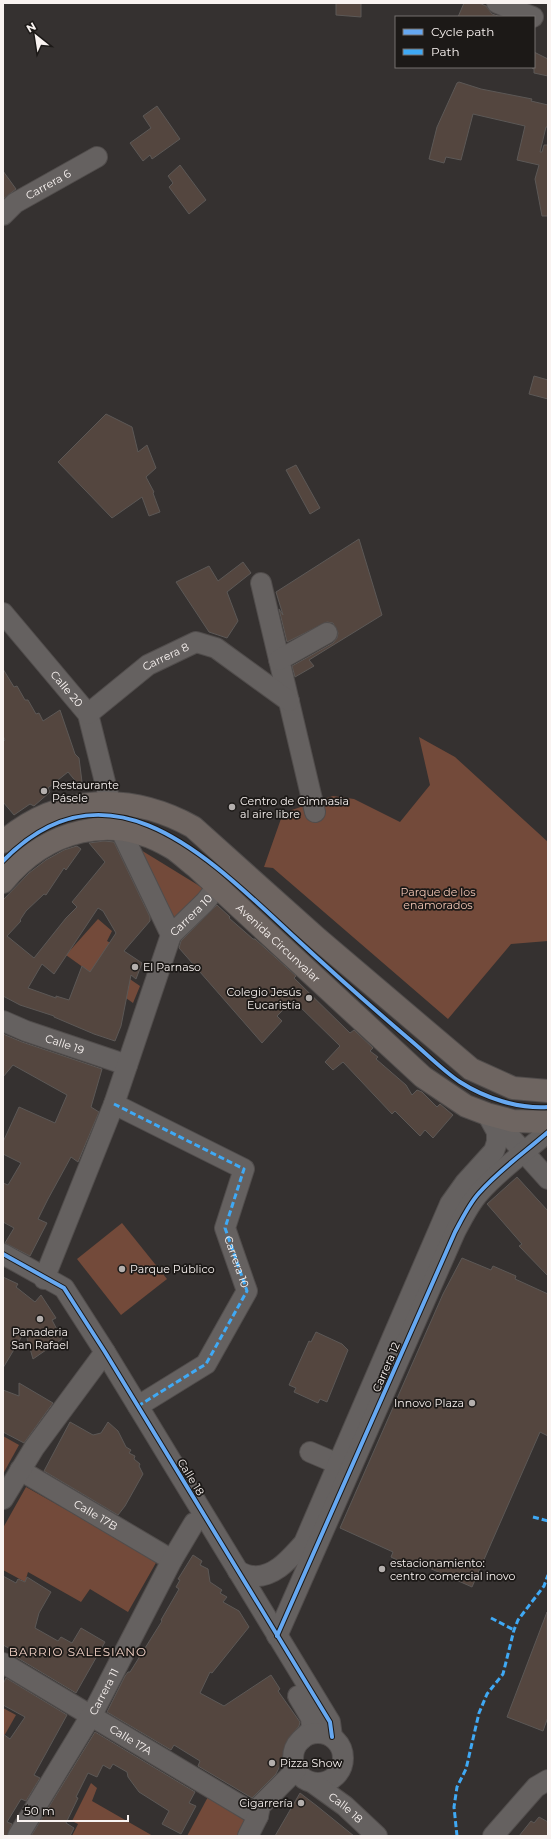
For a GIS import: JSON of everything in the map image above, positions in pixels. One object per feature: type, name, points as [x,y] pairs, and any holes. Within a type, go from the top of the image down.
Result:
[{"type":"main road","points":[[3,842],[15,832],[38,818],[63,809],[87,803],[110,802],[152,809],[173,816],[193,827],[318,939],[471,1069],[513,1088],[548,1091]]},
{"type":"main road","name":"Avenida Circunvalar","points":[[3,882],[16,866],[27,857],[51,841],[72,833],[93,829],[120,829],[144,835],[172,848],[217,887],[422,1077],[466,1106],[489,1115],[513,1121],[548,1122]]},
{"type":"main road","points":[[217,887],[235,864]]},
{"type":"street","points":[[497,3],[531,16]]},
{"type":"street","points":[[535,17],[548,23]]},
{"type":"street","name":"Carrera 6","points":[[3,215],[15,203],[97,157]]},
{"type":"street","points":[[261,583],[315,812]]},
{"type":"street","name":"Calle 20","points":[[3,613],[88,714],[110,802]]},
{"type":"street","points":[[279,660],[327,633]]},
{"type":"street","name":"Carrera 8","points":[[88,714],[148,665],[196,642],[216,648],[288,701]]},
{"type":"street","points":[[120,829],[171,935]]},
{"type":"street","name":"Carrera 10","points":[[44,1279],[114,1104],[171,935],[205,902],[217,887]]},
{"type":"street","name":"Calle 19","points":[[3,1021],[26,1031],[127,1065]]},
{"type":"street","name":"Carrera 10","points":[[114,1104],[244,1169],[225,1228],[247,1291],[206,1364],[138,1406]]},
{"type":"street","points":[[489,1115],[548,1179]]},
{"type":"street","name":"Carrera 12","points":[[238,1571],[253,1576],[274,1571],[284,1565],[304,1543],[345,1467],[452,1240],[458,1208],[465,1183],[494,1151],[497,1142],[497,1132],[489,1115]]},
{"type":"street","name":"Carrera 12","points":[[458,1208],[478,1194],[499,1173],[548,1132]]},
{"type":"street","name":"Calle 18","points":[[3,1254],[44,1279],[138,1406],[330,1722],[332,1737]]},
{"type":"street","points":[[3,1499],[20,1470],[101,1358]]},
{"type":"street","name":"Calle 18","points":[[101,1358],[194,1523],[311,1718],[312,1729],[297,1755]]},
{"type":"street","points":[[310,1452],[345,1467]]},
{"type":"street","name":"Carrera 12","points":[[277,1636],[345,1467]]},
{"type":"street","name":"Calle 17B","points":[[20,1470],[172,1560]]},
{"type":"street","name":"Carrera 11","points":[[18,1836],[90,1715],[95,1710],[172,1560],[194,1523]]},
{"type":"street","name":"Calle 17A","points":[[3,1663],[258,1816]]},
{"type":"street","points":[[248,1836],[258,1816],[260,1806],[275,1789],[297,1755],[313,1734],[320,1733],[332,1737],[338,1743],[342,1751],[343,1760],[341,1768],[336,1776],[328,1781],[313,1783],[306,1780],[297,1755]]},
{"type":"street","name":"Calle 18","points":[[336,1776],[359,1806],[390,1836]]},
{"type":"street","points":[[493,1836],[536,1786],[548,1780]]},
{"type":"street","name":"Calle 18","points":[[313,1783],[345,1806],[377,1836]]},
{"type":"street","points":[[502,1836],[539,1797],[548,1791]]},
{"type":"green space","name":"Parque de los enamorados","points":[[419,737],[455,757],[548,842],[548,941],[511,944],[448,1019],[273,868],[264,867],[283,813],[333,796],[354,799],[400,822],[430,785]]},
{"type":"green space","points":[[136,847],[206,890],[176,921]]},
{"type":"green space","points":[[98,919],[112,931],[107,941],[114,945],[102,960],[140,986],[133,1003],[66,955]]},
{"type":"green space","name":"Parque Público","points":[[122,1223],[167,1279],[121,1315],[77,1259]]},
{"type":"green space","points":[[3,1436],[19,1445],[3,1474]]},
{"type":"green space","points":[[26,1487],[157,1561],[128,1612],[90,1589],[81,1602],[28,1572],[26,1579],[28,1580],[27,1583],[3,1570],[3,1528]]},
{"type":"green space","points":[[3,1708],[16,1715],[3,1738]]},
{"type":"green space","points":[[91,1783],[97,1788],[92,1801],[153,1836],[72,1836],[78,1824],[72,1821]]},
{"type":"green space","points":[[209,1795],[250,1816],[239,1836],[187,1836]]},
{"type":"building","points":[[336,3],[361,3],[361,17],[336,15]]},
{"type":"building","points":[[464,3],[479,3],[486,6],[492,14],[498,16],[458,16]]},
{"type":"building","points":[[535,52],[548,59],[548,76],[534,73],[534,69],[532,68],[535,68]]},
{"type":"building","points":[[459,82],[481,89],[532,99],[531,101],[548,105],[548,127],[546,127],[540,152],[542,152],[544,145],[548,145],[548,216],[542,216],[535,179],[539,165],[517,160],[525,126],[473,114],[461,160],[446,157],[444,163],[429,159],[437,127],[457,83]]},
{"type":"building","points":[[157,106],[180,139],[152,159],[150,155],[143,161],[130,143],[151,128],[143,116]]},
{"type":"building","points":[[180,165],[206,200],[189,214],[169,187],[173,183],[168,176]]},
{"type":"building","points":[[3,171],[16,189],[3,199]]},
{"type":"building","points":[[534,376],[548,380],[548,399],[529,394]]},
{"type":"building","points":[[106,414],[132,427],[138,452],[147,445],[156,468],[146,477],[154,492],[153,493],[160,512],[149,516],[142,497],[112,518],[58,462]]},
{"type":"building","points":[[296,465],[320,508],[310,514],[286,470]]},
{"type":"building","points":[[359,539],[382,615],[309,660],[314,666],[295,677],[292,666],[333,643],[337,638],[338,633],[333,623],[327,622],[287,642],[279,609],[283,615],[276,592]]},
{"type":"building","points":[[243,562],[251,573],[227,592],[238,621],[227,638],[209,632],[176,582],[209,566],[218,581]]},
{"type":"building","points":[[3,669],[14,687],[17,686],[25,700],[28,700],[36,714],[39,713],[43,721],[60,710],[75,754],[79,758],[83,790],[68,772],[48,788],[50,792],[34,806],[30,804],[14,815],[3,802],[3,742],[5,740],[3,736]]},
{"type":"building","points":[[104,841],[114,842],[150,917],[150,921],[124,951],[142,963],[136,979],[131,975],[121,1026],[115,1041],[94,1034],[54,1016],[20,1005],[3,996],[3,900],[29,873],[46,860],[64,850],[77,846],[81,849],[66,870],[64,868],[46,895],[44,894],[26,911],[20,920],[21,921],[7,936],[34,958],[66,918],[77,907],[72,902],[105,862],[89,843]],"holes":[[[98,908],[103,911],[116,933],[90,972],[82,966],[69,1000],[56,996],[56,998],[28,988],[42,964],[54,974]]]},
{"type":"building","points":[[217,905],[230,917],[229,918],[296,976],[294,978],[350,1033],[354,1030],[373,1048],[370,1051],[378,1057],[376,1059],[406,1085],[412,1095],[417,1090],[422,1092],[437,1107],[440,1104],[453,1115],[433,1138],[425,1130],[420,1136],[395,1111],[392,1114],[343,1062],[333,1070],[325,1062],[340,1046],[293,1000],[277,1016],[282,1021],[262,1043],[179,948],[181,941]]},
{"type":"building","points":[[3,1034],[22,1042],[102,1069],[91,1107],[99,1112],[78,1162],[71,1157],[38,1219],[47,1223],[30,1256],[5,1243],[14,1228],[3,1222],[3,1183],[8,1185],[21,1163],[3,1154],[3,1142],[19,1107],[55,1123],[67,1095],[13,1065],[3,1077]]},
{"type":"building","points":[[517,1177],[548,1211],[548,1276],[519,1246],[522,1244],[487,1204]]},
{"type":"building","name":"Innovo Plaza","points":[[462,1258],[491,1270],[493,1266],[516,1276],[515,1279],[548,1294],[548,1436],[540,1432],[472,1587],[418,1563],[416,1569],[391,1557],[393,1552],[340,1528],[443,1294]]},
{"type":"building","points":[[3,1277],[18,1284],[16,1287],[35,1302],[41,1295],[56,1318],[52,1320],[62,1339],[33,1359],[25,1331],[3,1368]]},
{"type":"building","points":[[316,1332],[342,1344],[348,1350],[327,1402],[320,1399],[318,1403],[294,1392],[296,1388],[289,1385],[309,1341],[311,1342]]},
{"type":"building","points":[[19,1383],[53,1403],[24,1443],[3,1432],[3,1390],[19,1396]]},
{"type":"building","points":[[70,1422],[93,1435],[101,1433],[108,1422],[118,1431],[126,1447],[131,1450],[129,1453],[135,1456],[134,1459],[140,1464],[139,1466],[143,1474],[125,1506],[118,1515],[44,1471]]},
{"type":"building","points":[[193,1555],[202,1561],[200,1565],[208,1569],[210,1582],[222,1590],[220,1593],[227,1597],[223,1602],[239,1611],[249,1627],[212,1673],[210,1672],[200,1693],[224,1706],[271,1675],[280,1689],[278,1691],[300,1722],[299,1726],[291,1736],[291,1742],[276,1774],[252,1798],[198,1766],[200,1761],[174,1745],[171,1750],[107,1712],[125,1676],[128,1672],[130,1672],[162,1621],[161,1620],[179,1589],[176,1587],[180,1580],[178,1579]]},
{"type":"building","points":[[3,1576],[16,1583],[18,1579],[25,1582],[27,1577],[51,1592],[39,1613],[35,1628],[58,1641],[61,1637],[72,1643],[81,1628],[105,1642],[76,1693],[16,1657],[18,1653],[3,1645]]},
{"type":"building","points":[[547,1612],[548,1717],[543,1731],[507,1717]]},
{"type":"building","points":[[6,1678],[67,1715],[34,1775],[40,1778],[26,1801],[21,1799],[7,1822],[12,1824],[7,1836],[3,1836],[3,1734],[10,1739],[25,1717],[3,1705],[3,1684]]},
{"type":"building","points":[[95,1732],[195,1792],[189,1803],[196,1806],[181,1834],[162,1824],[169,1811],[139,1792],[128,1777],[127,1772],[113,1764],[110,1769],[103,1765],[97,1777],[88,1773],[76,1797],[78,1798],[66,1823],[74,1828],[70,1836],[31,1836]]},
{"type":"building","points":[[300,1793],[317,1806],[354,1836],[275,1836]]},
{"type":"building","points":[[539,1817],[548,1822],[548,1836],[519,1836],[531,1821],[534,1823]]},
{"type":"marked path","points":[[114,1104],[244,1169],[225,1228],[247,1291],[206,1364],[138,1406]]},
{"type":"marked path","points":[[533,1517],[548,1521]]},
{"type":"marked path","points":[[457,1836],[454,1807],[457,1787],[466,1769],[479,1713],[487,1694],[503,1674],[518,1620],[544,1586],[548,1575]]},
{"type":"marked path","points":[[491,1618],[514,1630]]},
{"type":"cycle path","points":[[3,861],[42,830],[81,816],[119,817],[156,828],[192,849],[226,875],[440,1067],[460,1082],[480,1093],[502,1101],[525,1106],[548,1107]]},
{"type":"cycle path","points":[[277,1636],[455,1232],[463,1217],[475,1197],[504,1169],[548,1132]]},
{"type":"cycle path","points":[[3,1254],[64,1288],[105,1352],[330,1722],[332,1737]]},
{"type":"place","name":"Restaurante Pásele","points":[[44,791]]},
{"type":"place","name":"Centro de Gimnasia al aire libre","points":[[232,807]]},
{"type":"place","name":"El Parnaso","points":[[135,967]]},
{"type":"place","name":"Colegio Jesús Eucaristía","points":[[309,998]]},
{"type":"place","name":"Parque Público","points":[[122,1269]]},
{"type":"place","name":"Panaderia San Rafael","points":[[40,1319]]},
{"type":"place","name":"Innovo Plaza","points":[[472,1403]]},
{"type":"place","name":"estacionamiento: centro comercial inovo","points":[[382,1569]]},
{"type":"place","name":"Pizza Show","points":[[272,1763]]},
{"type":"place","name":"Cigarrería","points":[[301,1803]]},
{"type":"district","name":"BARRIO SALESIANO","points":[[78,1651]]}]
